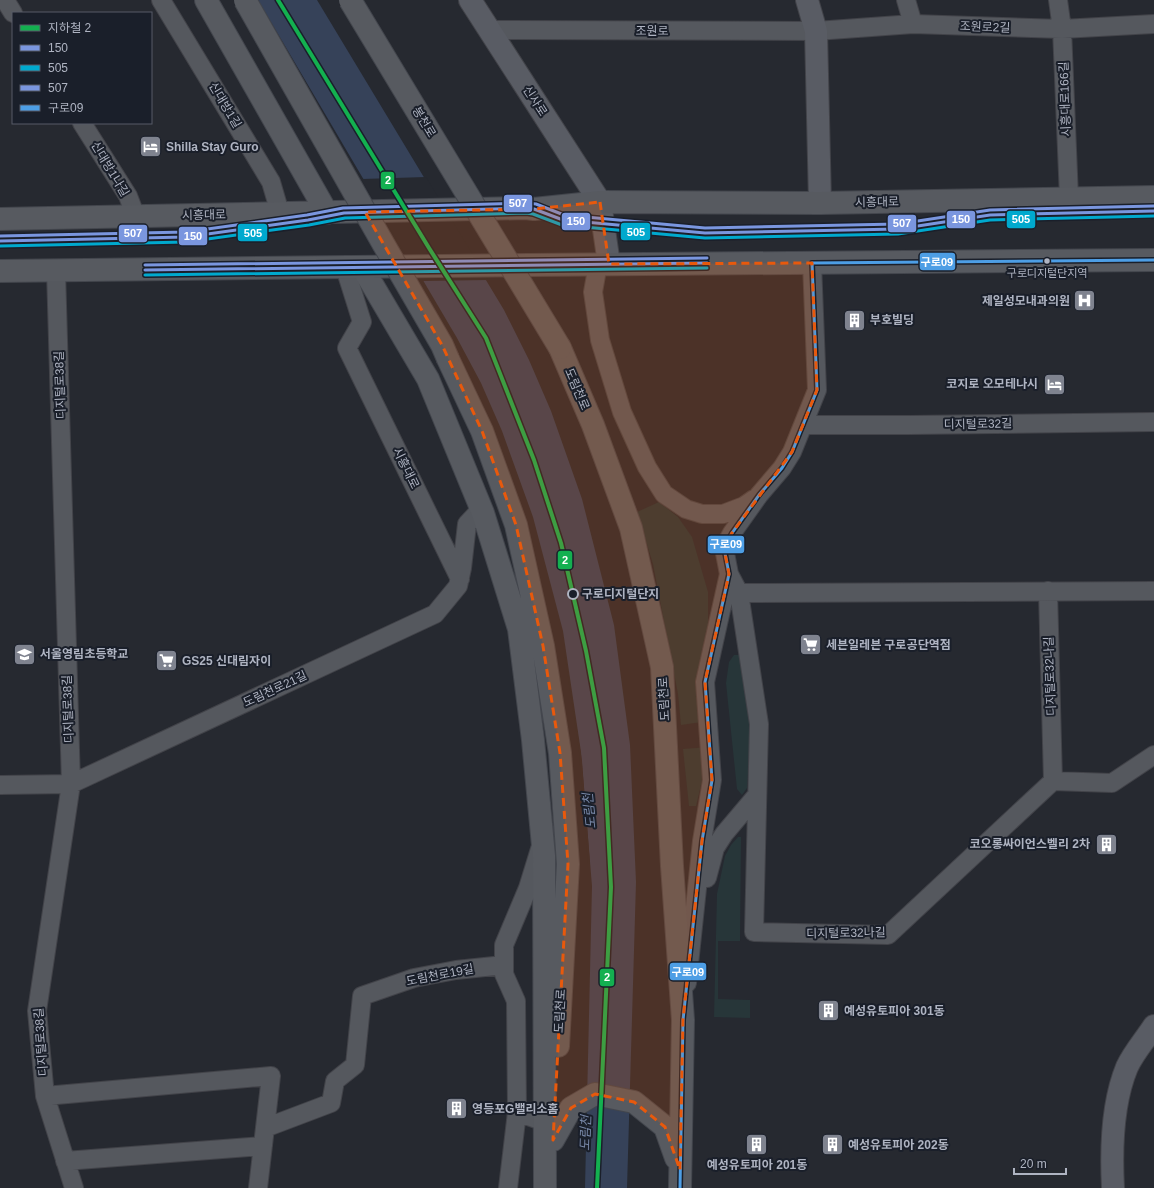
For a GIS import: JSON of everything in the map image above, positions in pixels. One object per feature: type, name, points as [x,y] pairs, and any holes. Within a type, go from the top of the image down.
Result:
[{"type":"main road","points":[[206,0],[327,213]]},
{"type":"main road","name":"도림천로","points":[[245,0],[442,345],[482,430],[516,526],[543,646],[560,752],[568,864],[549,1131],[551,1188]]},
{"type":"main road","name":"봉천로","points":[[350,0],[497,244]]},
{"type":"main road","name":"시흥대로","points":[[0,220],[534,209],[600,202],[820,203],[1154,197]]},
{"type":"main road","name":"도림천로","points":[[497,244],[560,348],[592,425],[631,528],[662,667],[672,866],[683,1020],[680,1179]]},
{"type":"main road","points":[[0,271],[603,264],[1154,260]]},
{"type":"main road","points":[[359,267],[428,379],[481,509],[519,629],[533,740],[544,856],[549,1131],[545,1188]]},
{"type":"main road","points":[[549,1131],[571,1108],[595,1094],[634,1102],[664,1127],[680,1179]]},
{"type":"street","points":[[5,0],[12,12]]},
{"type":"street","name":"신대방1길","points":[[161,0],[271,182],[278,206],[275,214]]},
{"type":"street","name":"신사로","points":[[470,0],[600,202]]},
{"type":"street","points":[[807,0],[816,31],[820,203]]},
{"type":"street","points":[[906,0],[913,24]]},
{"type":"street","name":"시흥대로166길","points":[[1058,0],[1062,29],[1069,198]]},
{"type":"street","name":"조원로2길","points":[[816,31],[913,24],[1062,29],[1154,24]]},
{"type":"street","name":"조원로","points":[[488,30],[816,31]]},
{"type":"street","name":"신대방1나길","points":[[83,124],[128,196],[136,217]]},
{"type":"street","points":[[600,202],[603,264],[593,292],[600,340],[622,412],[647,467],[664,494],[686,509],[702,514],[723,514],[744,506],[759,495],[782,468],[792,452],[817,390],[812,263]]},
{"type":"street","name":"시흥대로","points":[[359,267],[362,322],[347,348],[460,579]]},
{"type":"street","name":"디지털로38길","points":[[56,271],[71,784],[37,1011],[45,1096],[74,1188]]},
{"type":"street","name":"디지털로32길","points":[[803,425],[1154,422]]},
{"type":"street","name":"디지털로32나길","points":[[759,495],[732,533],[724,548],[729,574],[740,593],[759,724],[754,932],[888,934],[1053,781],[1048,591]]},
{"type":"street","name":"도림천로21길","points":[[0,785],[71,784],[435,614],[458,586],[462,568],[467,524],[481,509]]},
{"type":"street","points":[[683,1020],[702,841],[712,780],[705,682],[729,574]]},
{"type":"street","points":[[740,593],[1154,591]]},
{"type":"street","points":[[1053,781],[1112,783],[1154,755]]},
{"type":"street","points":[[693,927],[715,848],[724,834],[757,795]]},
{"type":"street","points":[[508,1188],[517,1112],[516,1002],[504,974],[504,945],[528,888],[542,840]]},
{"type":"street","name":"도림천로19길","points":[[265,1128],[331,1103],[335,1081],[355,1065],[362,996],[414,978],[456,970],[504,964]]},
{"type":"street","points":[[1113,1188],[1112,1165],[1116,1108],[1122,1082],[1134,1055],[1154,1026]]},
{"type":"street","points":[[45,1096],[271,1076],[258,1188]]},
{"type":"street","points":[[517,1112],[549,1131]]},
{"type":"street","points":[[65,1161],[263,1146]]},
{"type":"highlighted area","points":[[600,202],[609,264],[812,263],[817,390],[792,452],[732,533],[724,548],[729,574],[705,682],[712,780],[702,841],[683,1020],[680,1170],[665,1127],[634,1102],[595,1094],[571,1108],[553,1140],[568,864],[560,753],[543,646],[516,525],[482,431],[442,345],[365,212],[534,209]]},
{"type":"shaded area","points":[[659,502],[678,517],[692,537],[708,592],[708,721],[681,725],[678,694],[653,564],[637,512]]},
{"type":"shaded area","points":[[734,655],[739,655],[742,659],[751,725],[747,788],[742,795],[737,789],[726,683],[729,662]]},
{"type":"shaded area","points":[[710,747],[696,806],[689,806],[683,749]]},
{"type":"shaded area","points":[[738,837],[741,837],[740,941],[718,941],[718,999],[750,1000],[750,1018],[714,1017],[717,894],[725,856],[731,845]]},
{"type":"water","name":"도림천","points":[[258,0],[317,0],[504,310],[529,360],[551,411],[582,499],[614,625],[630,745],[636,882],[627,1188],[585,1188],[592,886],[581,752],[563,631],[533,517],[502,431],[481,383],[457,338]]},
{"type":"pier","points":[[256,0],[362,179],[426,177],[488,280],[422,281],[454,336],[479,384],[455,339]]},
{"type":"pier","points":[[564,651],[582,761],[590,864],[588,864],[579,752]]},
{"type":"metro line","name":"2","points":[[278,0],[429,248],[486,338],[534,460],[561,543],[586,651],[604,748],[611,887],[597,1188]]},
{"type":"transit line","name":"507","points":[[0,236],[186,232],[307,215],[343,208],[526,203],[536,204],[564,215],[705,228],[898,224],[990,210],[1154,206]]},
{"type":"transit line","name":"150","points":[[0,241],[186,237],[308,220],[344,213],[526,208],[534,209],[563,220],[705,233],[898,229],[990,215],[1154,211]]},
{"type":"transit line","name":"505","points":[[0,246],[186,242],[309,225],[345,218],[526,213],[533,214],[562,225],[705,238],[898,234],[990,220],[1154,216]]},
{"type":"transit line","name":"507","points":[[145,265],[707,258]]},
{"type":"transit line","name":"구로09","points":[[680,1188],[683,1020],[702,841],[712,780],[705,682],[729,574],[724,548],[732,533],[759,495],[782,468],[792,452],[817,390],[812,263],[1154,260]]},
{"type":"transit line","name":"150","points":[[145,270],[707,263]]},
{"type":"transit line","name":"505","points":[[145,275],[707,268]]},
{"type":"place","name":"Shilla Stay Guro","points":[[150,147]]},
{"type":"place","name":"구로디지털단지역","points":[[1047,261]]},
{"type":"place","name":"제일성모내과의원","points":[[1085,301]]},
{"type":"place","name":"부호빌딩","points":[[854,320]]},
{"type":"place","name":"코지로 오모테나시","points":[[1054,384]]},
{"type":"place","name":"구로디지털단지","points":[[573,594]]},
{"type":"place","name":"세븐일레븐 구로공단역점","points":[[810,645]]},
{"type":"place","name":"서울영림초등학교","points":[[25,654]]},
{"type":"place","name":"GS25 신대림자이","points":[[166,661]]},
{"type":"place","name":"코오롱싸이언스벨리 2차","points":[[1106,844]]},
{"type":"place","name":"예성유토피아 301동","points":[[828,1011]]},
{"type":"place","name":"영등포G밸리소홈","points":[[457,1109]]},
{"type":"place","name":"예성유토피아 201동","points":[[757,1144]]},
{"type":"place","name":"예성유토피아 202동","points":[[832,1145]]}]
